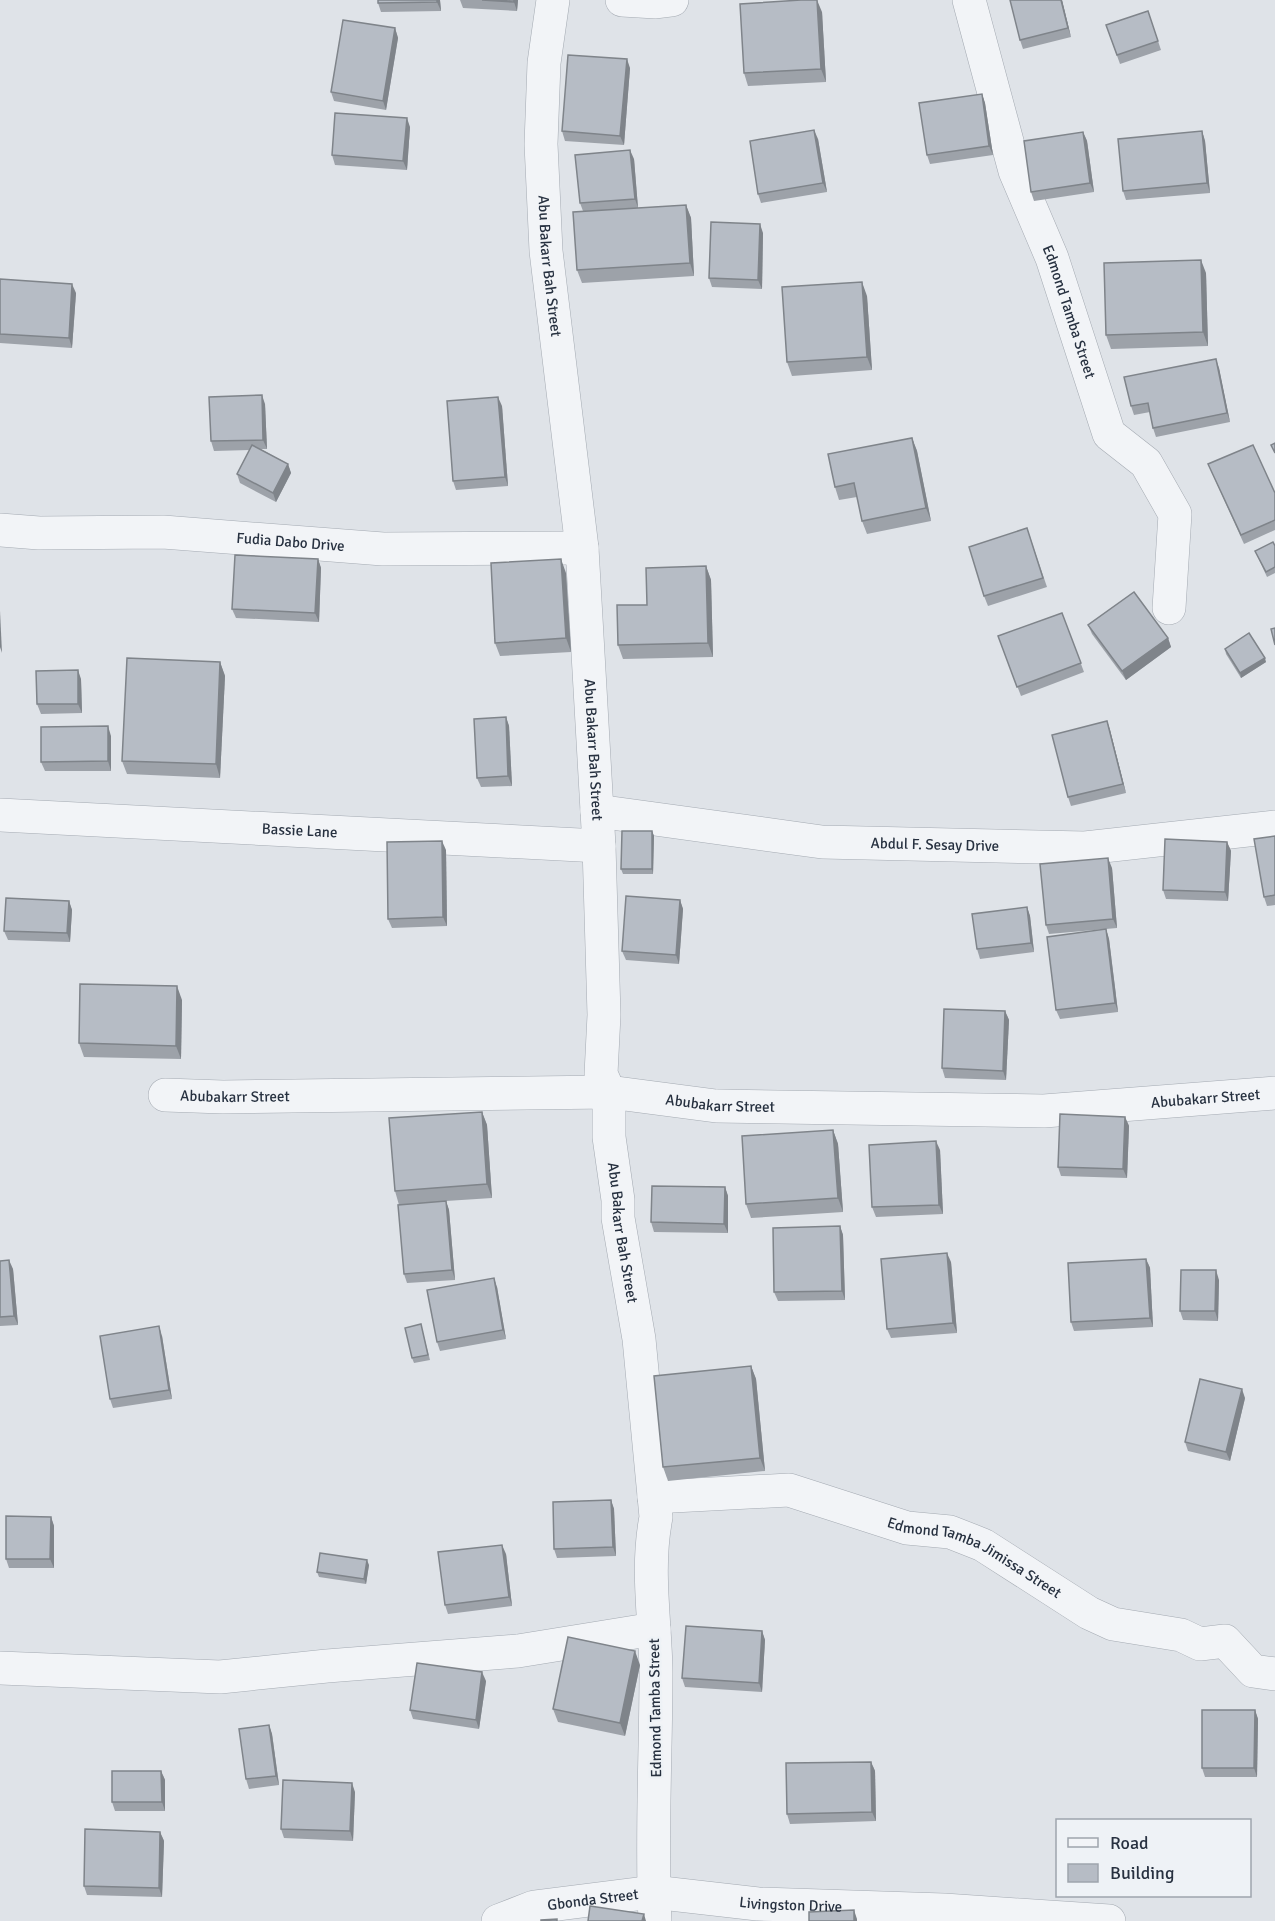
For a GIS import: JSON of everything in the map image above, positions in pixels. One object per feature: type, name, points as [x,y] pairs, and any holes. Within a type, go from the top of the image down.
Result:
[{"type":"street","name":"Abu Bakarr Bah Street","points":[[553,0],[544,63],[541,144],[546,250],[582,548],[599,846],[604,1015],[601,1074],[609,1092],[609,1137],[620,1227],[639,1339],[654,1497]]},
{"type":"street","points":[[622,0],[656,3],[672,0]]},
{"type":"street","name":"Edmond Tamba Street","points":[[969,0],[1015,171],[1052,258],[1109,434],[1146,463],[1175,514],[1169,608]]},
{"type":"street","name":"Fudia Dabo Drive","points":[[0,530],[51,534],[163,532],[383,549],[582,548]]},
{"type":"street","name":"Abdul F. Sesay Drive","points":[[597,811],[834,843],[1085,848],[1275,827]]},
{"type":"street","name":"Bassie Lane","points":[[0,815],[599,846]]},
{"type":"street","name":"Abubakarr Street","points":[[165,1095],[224,1097],[609,1092],[716,1106],[1044,1112],[1275,1093]]},
{"type":"street","name":"Edmond Tamba Jimissa Street","points":[[654,1497],[780,1489],[907,1528],[950,1532],[983,1545],[1089,1613],[1113,1624],[1181,1635],[1200,1644],[1225,1641],[1253,1671],[1275,1674]]},
{"type":"street","name":"Edmond Tamba Street","points":[[654,1497],[656,1517],[651,1543],[650,1591],[654,1629],[656,1731],[654,1906]]},
{"type":"street","points":[[0,1668],[220,1677],[518,1651],[654,1629]]},
{"type":"street","name":"Livingston Drive","points":[[654,1906],[758,1904],[944,1910],[1109,1921]]},
{"type":"street","name":"Gbonda Street","points":[[498,1921],[534,1907],[654,1906]]},
{"type":"building","points":[[378,0],[437,0],[437,2],[378,3]]},
{"type":"building","points":[[482,0],[514,0],[514,2]]},
{"type":"building","points":[[817,0],[821,69],[744,73],[740,4]]},
{"type":"building","points":[[1010,0],[1061,0],[1068,28],[1020,40]]},
{"type":"building","points":[[1148,11],[1158,41],[1117,55],[1106,25]]},
{"type":"building","points":[[343,20],[395,28],[383,101],[331,92]]},
{"type":"building","points":[[568,55],[627,59],[620,136],[562,131]]},
{"type":"building","points":[[982,94],[989,146],[927,155],[919,103]]},
{"type":"building","points":[[335,113],[407,118],[403,161],[332,155]]},
{"type":"building","points":[[814,130],[823,183],[758,194],[750,141]]},
{"type":"building","points":[[1202,131],[1207,183],[1123,191],[1118,139]]},
{"type":"building","points":[[1083,132],[1090,183],[1031,192],[1024,141]]},
{"type":"building","points":[[630,150],[635,199],[580,203],[575,155]]},
{"type":"building","points":[[686,205],[690,263],[577,270],[573,212]]},
{"type":"building","points":[[711,222],[760,224],[758,280],[709,278]]},
{"type":"building","points":[[1201,260],[1203,332],[1106,335],[1104,263]]},
{"type":"building","points":[[0,279],[72,284],[69,338],[0,334]]},
{"type":"building","points":[[862,282],[867,357],[787,362],[782,287]]},
{"type":"building","points":[[1216,359],[1227,413],[1153,428],[1148,403],[1131,406],[1124,377]]},
{"type":"building","points":[[262,395],[263,440],[211,441],[209,397]]},
{"type":"building","points":[[498,397],[505,477],[453,481],[447,401]]},
{"type":"building","points":[[912,438],[926,508],[862,521],[854,483],[835,487],[828,454]]},
{"type":"building","points":[[252,445],[288,464],[273,493],[237,474]]},
{"type":"building","points":[[1253,445],[1275,493],[1275,520],[1241,535],[1208,464]]},
{"type":"building","points":[[1027,528],[1043,578],[984,596],[969,547]]},
{"type":"building","points":[[1273,542],[1275,567],[1266,572],[1255,551]]},
{"type":"building","points":[[235,555],[318,559],[315,613],[232,609]]},
{"type":"building","points":[[561,559],[566,638],[495,643],[491,563]]},
{"type":"building","points":[[706,566],[708,643],[618,645],[617,605],[647,605],[646,568]]},
{"type":"building","points":[[1134,592],[1168,638],[1122,671],[1088,625]]},
{"type":"building","points":[[1062,613],[1081,663],[1017,687],[998,636]]},
{"type":"building","points":[[1275,628],[1275,645],[1271,629]]},
{"type":"building","points":[[1249,633],[1265,658],[1240,673],[1225,649]]},
{"type":"building","points":[[127,658],[220,662],[216,764],[122,761]]},
{"type":"building","points":[[78,670],[78,704],[37,704],[36,671]]},
{"type":"building","points":[[506,717],[508,776],[477,778],[474,719]]},
{"type":"building","points":[[1107,721],[1123,784],[1068,797],[1052,735]]},
{"type":"building","points":[[108,726],[108,761],[41,762],[41,727]]},
{"type":"building","points":[[622,831],[652,831],[652,869],[621,869]]},
{"type":"building","points":[[1275,836],[1275,895],[1264,897],[1254,839]]},
{"type":"building","points":[[1165,839],[1227,842],[1225,892],[1163,890]]},
{"type":"building","points":[[442,841],[443,917],[388,919],[387,842]]},
{"type":"building","points":[[1108,858],[1113,919],[1046,925],[1040,864]]},
{"type":"building","points":[[626,896],[680,900],[676,955],[622,951]]},
{"type":"building","points":[[6,898],[69,901],[67,933],[4,931]]},
{"type":"building","points":[[1027,907],[1031,943],[977,949],[972,914]]},
{"type":"building","points":[[1106,929],[1115,1003],[1056,1010],[1047,937]]},
{"type":"building","points":[[80,984],[177,986],[176,1046],[79,1043]]},
{"type":"building","points":[[944,1009],[1005,1011],[1003,1071],[942,1068]]},
{"type":"building","points":[[482,1112],[487,1184],[395,1191],[389,1118]]},
{"type":"building","points":[[1060,1114],[1125,1117],[1123,1169],[1058,1167]]},
{"type":"building","points":[[833,1130],[838,1198],[746,1204],[742,1136]]},
{"type":"building","points":[[936,1141],[939,1205],[872,1207],[869,1145]]},
{"type":"building","points":[[652,1186],[725,1187],[724,1224],[651,1222]]},
{"type":"building","points":[[446,1201],[452,1270],[404,1274],[398,1205]]},
{"type":"building","points":[[840,1226],[842,1291],[774,1292],[773,1228]]},
{"type":"building","points":[[947,1253],[953,1323],[887,1329],[881,1259]]},
{"type":"building","points":[[1146,1259],[1150,1318],[1071,1322],[1068,1263]]},
{"type":"building","points":[[9,1260],[14,1316],[0,1317],[0,1261]]},
{"type":"building","points":[[1181,1270],[1216,1270],[1215,1311],[1180,1311]]},
{"type":"building","points":[[494,1278],[503,1330],[437,1342],[427,1290]]},
{"type":"building","points":[[421,1324],[428,1355],[412,1358],[405,1328]]},
{"type":"building","points":[[159,1326],[169,1390],[110,1399],[100,1336]]},
{"type":"building","points":[[751,1366],[760,1458],[663,1467],[654,1376]]},
{"type":"building","points":[[1200,1379],[1242,1389],[1226,1452],[1185,1442]]},
{"type":"building","points":[[611,1500],[613,1547],[554,1549],[553,1502]]},
{"type":"building","points":[[6,1516],[51,1517],[50,1559],[6,1559]]},
{"type":"building","points":[[502,1545],[509,1597],[445,1605],[438,1552]]},
{"type":"building","points":[[320,1553],[367,1560],[364,1579],[317,1572]]},
{"type":"building","points":[[686,1626],[762,1631],[759,1683],[682,1678]]},
{"type":"building","points":[[568,1637],[635,1651],[620,1723],[553,1709]]},
{"type":"building","points":[[417,1663],[482,1672],[476,1720],[410,1710]]},
{"type":"building","points":[[1202,1710],[1255,1710],[1254,1768],[1202,1768]]},
{"type":"building","points":[[269,1725],[276,1776],[246,1779],[239,1729]]},
{"type":"building","points":[[871,1762],[872,1812],[787,1814],[786,1763]]},
{"type":"building","points":[[112,1771],[161,1771],[162,1802],[112,1802]]},
{"type":"building","points":[[283,1780],[352,1783],[350,1831],[281,1829]]},
{"type":"building","points":[[85,1829],[160,1832],[159,1888],[84,1886]]},
{"type":"building","points":[[590,1906],[644,1914],[642,1921],[588,1921]]},
{"type":"building","points":[[854,1910],[854,1921],[809,1921],[809,1912]]},
{"type":"building","points":[[557,1919],[557,1921],[541,1921],[541,1920]]}]
